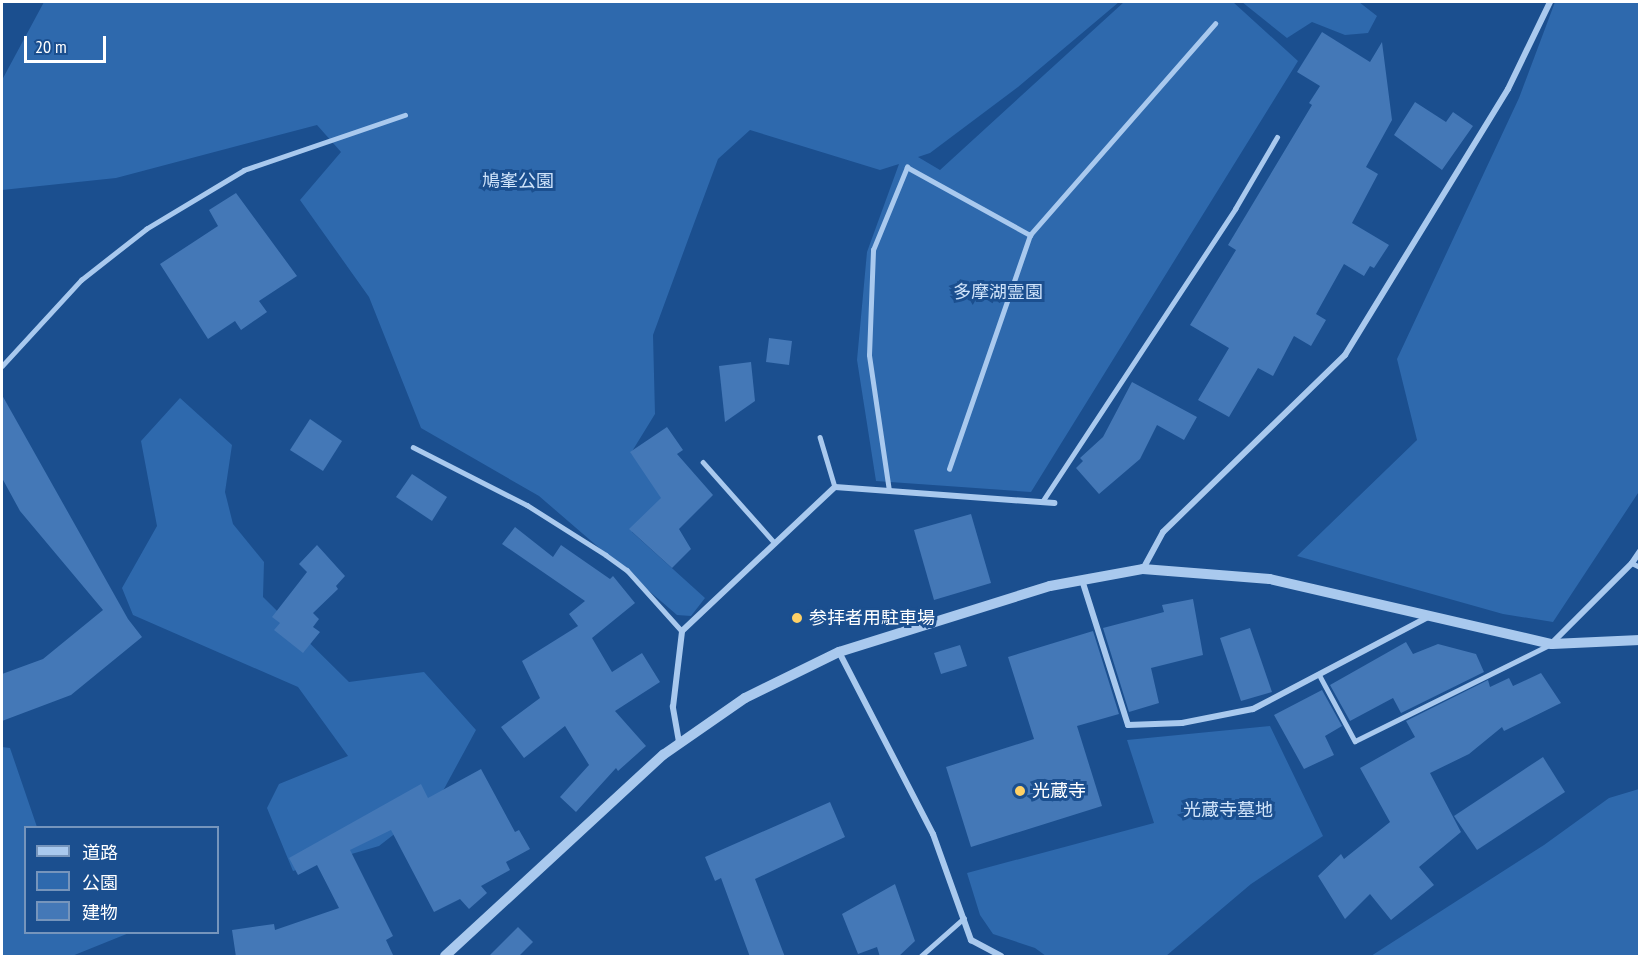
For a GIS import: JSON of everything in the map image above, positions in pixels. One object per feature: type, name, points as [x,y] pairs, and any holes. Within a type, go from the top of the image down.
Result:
[{"type":"street","points":[[1143,569],[1163,532],[1345,355],[1508,89],[1550,2]]},
{"type":"street","points":[[680,742],[673,707],[682,631],[835,488],[1054,503]]},
{"type":"street","points":[[1552,644],[1632,563],[1640,551]]},
{"type":"street","points":[[445,957],[680,742],[768,684],[839,652],[980,606],[1081,579],[1143,569],[1270,579],[1552,644],[1640,640]]},
{"type":"street","points":[[1081,579],[1128,725],[1182,723],[1254,709],[1428,617]]},
{"type":"street","points":[[839,652],[933,834],[971,940],[1001,957]]},
{"type":"lane","points":[[949,468],[1030,235],[1215,24]]},
{"type":"lane","points":[[2,366],[81,280],[146,229],[244,170],[405,115]]},
{"type":"lane","points":[[1041,502],[1235,209],[1277,137]]},
{"type":"lane","points":[[890,491],[869,355],[873,250],[907,167],[1030,235]]},
{"type":"lane","points":[[820,437],[835,488]]},
{"type":"lane","points":[[413,447],[527,505],[606,555],[627,570],[682,631]]},
{"type":"lane","points":[[703,462],[775,543]]},
{"type":"lane","points":[[1632,563],[1640,567]]},
{"type":"lane","points":[[1320,676],[1355,741],[1552,644]]},
{"type":"lane","points":[[921,957],[964,918]]},
{"type":"green space","name":"鳩峯公園","points":[[44,2],[1119,2],[1018,87],[930,153],[918,157],[940,170],[1124,2],[1233,2],[1298,61],[1031,492],[876,481],[857,360],[867,252],[899,164],[880,170],[750,130],[718,159],[653,335],[655,414],[631,453],[665,498],[632,532],[705,598],[691,616],[677,615],[539,496],[421,428],[369,297],[300,200],[341,152],[317,125],[116,178],[2,190],[2,80]]},
{"type":"green space","points":[[1242,2],[1359,2],[1377,16],[1368,33],[1345,35],[1312,22],[1287,38]]},
{"type":"green space","points":[[1555,2],[1639,2],[1640,490],[1553,622],[1503,614],[1297,556],[1417,440],[1397,359],[1519,98]]},
{"type":"green space","points":[[180,398],[232,445],[225,492],[233,524],[264,562],[263,597],[349,682],[424,672],[476,730],[438,800],[379,846],[293,871],[267,808],[279,784],[348,756],[298,687],[133,615],[122,588],[157,526],[141,441]]},
{"type":"green space","name":"光蔵寺墓地","points":[[1270,726],[1323,836],[1251,884],[1166,956],[1046,956],[1035,948],[993,934],[980,915],[967,873],[1154,823],[1127,740]]},
{"type":"green space","points":[[2,747],[10,748],[37,826],[24,826],[24,934],[127,934],[72,956],[2,956]]},
{"type":"green space","points":[[1639,789],[1639,956],[1371,956],[1544,845],[1609,798]]},
{"type":"building","points":[[1322,32],[1370,62],[1382,42],[1392,120],[1366,167],[1378,174],[1352,223],[1389,245],[1374,268],[1370,266],[1364,276],[1344,264],[1316,314],[1326,320],[1311,346],[1294,336],[1273,376],[1258,368],[1229,417],[1198,400],[1229,348],[1190,325],[1236,250],[1228,245],[1312,105],[1309,103],[1320,86],[1297,72]]},
{"type":"building","points":[[1415,102],[1446,122],[1453,112],[1473,126],[1442,170],[1394,135]]},
{"type":"building","points":[[236,193],[297,276],[259,301],[267,312],[241,330],[235,321],[208,339],[160,264],[218,226],[209,210]]},
{"type":"building","points":[[769,338],[792,341],[789,365],[766,362]]},
{"type":"building","points":[[751,362],[755,401],[725,422],[719,366]]},
{"type":"building","points":[[1132,382],[1197,417],[1184,440],[1157,425],[1140,459],[1099,494],[1076,468],[1083,461],[1080,458],[1103,437]]},
{"type":"building","points":[[2,395],[128,619],[142,637],[71,695],[2,721],[2,674],[43,659],[103,610],[20,511],[2,478]]},
{"type":"building","points":[[310,419],[342,441],[323,471],[290,450]]},
{"type":"building","points":[[667,427],[683,450],[677,454],[713,495],[679,529],[691,549],[672,568],[629,529],[661,498],[630,452]]},
{"type":"building","points":[[412,474],[447,497],[432,521],[396,497]]},
{"type":"building","points":[[971,514],[991,583],[934,600],[914,530]]},
{"type":"building","points":[[515,527],[553,557],[561,545],[610,579],[613,576],[635,603],[592,638],[612,672],[642,653],[660,682],[615,711],[646,746],[618,771],[616,768],[576,812],[560,797],[589,765],[565,726],[524,758],[501,727],[540,698],[522,661],[578,626],[569,614],[585,601],[502,544]]},
{"type":"building","points":[[317,545],[345,576],[336,586],[338,589],[313,613],[319,619],[313,627],[320,632],[303,653],[274,630],[280,623],[272,617],[307,572],[299,564]]},
{"type":"building","points":[[1193,599],[1203,655],[1151,668],[1159,703],[1129,712],[1103,628],[1164,612],[1162,605]]},
{"type":"building","points":[[1250,628],[1272,692],[1241,701],[1220,638]]},
{"type":"building","points":[[1093,631],[1119,714],[1077,726],[1102,806],[971,847],[946,767],[1034,739],[1008,657]]},
{"type":"building","points":[[1406,642],[1413,654],[1438,644],[1476,654],[1484,672],[1401,713],[1393,698],[1350,721],[1330,685]]},
{"type":"building","points":[[960,645],[967,666],[941,674],[934,653]]},
{"type":"building","points":[[1541,673],[1561,703],[1504,731],[1502,727],[1469,754],[1430,773],[1461,832],[1419,867],[1434,885],[1391,920],[1370,894],[1345,919],[1318,876],[1341,854],[1344,859],[1390,822],[1360,768],[1415,737],[1406,721],[1488,680],[1490,687],[1509,678],[1513,686]]},
{"type":"building","points":[[1322,690],[1342,726],[1325,736],[1334,755],[1304,769],[1274,715]]},
{"type":"building","points":[[1543,757],[1565,792],[1477,850],[1454,816]]},
{"type":"building","points":[[481,769],[515,832],[519,830],[530,849],[506,862],[510,870],[481,886],[487,893],[469,909],[460,899],[434,912],[391,830],[350,850],[393,936],[386,940],[394,957],[236,957],[232,930],[274,924],[275,930],[339,908],[317,865],[298,875],[289,858],[421,784],[428,798]]},
{"type":"building","points":[[830,802],[845,837],[755,879],[785,957],[750,957],[721,878],[715,881],[705,857]]},
{"type":"building","points":[[895,884],[915,941],[898,957],[880,957],[877,947],[858,954],[842,914]]},
{"type":"building","points":[[518,927],[533,942],[518,957],[488,957]]},
{"type":"place","name":"参拝者用駐車場","points":[[797,618]]},
{"type":"place","name":"光蔵寺","points":[[1020,791]]},
{"type":"park label","name":"多摩湖霊園","points":[[998,292]]}]
